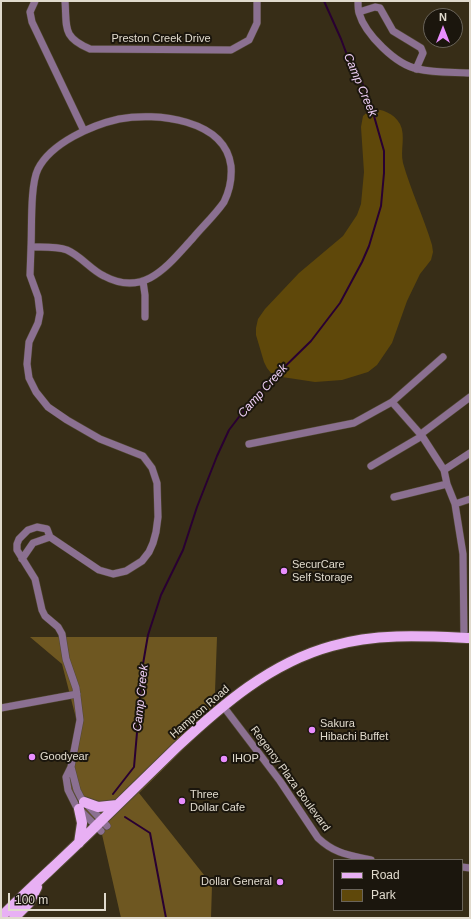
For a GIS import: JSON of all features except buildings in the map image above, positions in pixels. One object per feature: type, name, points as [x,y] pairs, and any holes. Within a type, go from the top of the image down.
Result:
[{"type":"main road","name":"Hampton Road","points":[[1,917],[79,842],[101,826],[118,805],[183,742],[240,692],[270,672],[298,658],[331,646],[354,640],[387,636],[467,638]]},
{"type":"main road","points":[[79,842],[82,823],[82,806],[98,807],[118,805]]},
{"type":"main road","points":[[14,918],[28,903],[40,880]]},
{"type":"street","points":[[35,1],[30,12],[32,22],[84,131]]},
{"type":"street","name":"Preston Creek Drive","points":[[65,1],[67,32],[76,44],[90,50],[231,50],[249,40],[257,23],[257,1]]},
{"type":"street","points":[[358,1],[359,12],[363,22],[378,43],[393,57],[416,69],[470,73]]},
{"type":"street","points":[[359,12],[375,7],[380,8],[393,31],[421,48],[423,53],[416,69]]},
{"type":"street","points":[[31,247],[52,247],[64,249],[74,254],[99,274],[124,282],[143,281],[155,276],[163,270],[222,206],[228,195],[231,184],[229,159],[218,140],[208,132],[195,126],[172,119],[142,117],[125,118],[84,131],[58,147],[44,159],[37,170],[34,183],[31,247],[30,275],[38,297],[40,313],[38,324],[28,342],[27,364],[29,378],[36,392],[48,407],[100,439],[143,456],[152,468],[157,482],[158,517],[154,543],[142,561],[126,571],[113,574],[99,570],[50,537],[47,530],[43,528],[33,528],[24,532],[17,544],[17,550],[35,579],[42,610],[45,616],[58,627],[62,634],[66,659],[78,694],[80,720],[71,767],[82,806],[101,826]]},
{"type":"street","points":[[143,281],[146,295],[145,317]]},
{"type":"street","points":[[249,444],[354,423],[392,402],[443,357]]},
{"type":"street","points":[[371,466],[421,435],[470,397]]},
{"type":"street","points":[[392,402],[421,435],[444,470],[447,484],[455,504],[463,554],[467,638]]},
{"type":"street","points":[[444,470],[470,453]]},
{"type":"street","points":[[394,497],[447,484]]},
{"type":"street","points":[[455,504],[470,499]]},
{"type":"street","points":[[22,559],[33,543],[50,537]]},
{"type":"street","points":[[1,708],[78,694]]},
{"type":"street","name":"Regency Plaza Boulevard","points":[[223,706],[280,780],[318,838],[339,853],[366,859]]},
{"type":"green space","points":[[371,109],[391,114],[400,124],[402,129],[403,163],[432,245],[433,252],[431,260],[420,274],[407,301],[392,343],[377,365],[368,372],[342,380],[315,382],[282,377],[271,373],[264,362],[256,335],[258,319],[265,309],[299,273],[343,236],[357,215],[361,204],[364,172],[361,127],[363,116]]},
{"type":"shaded area","points":[[30,637],[217,637],[214,719],[139,793],[212,885],[211,918],[121,918],[101,830],[64,786],[77,722],[62,664]]},
{"type":"waterway","name":"Camp Creek","points":[[113,794],[134,767],[143,664],[148,635],[161,595],[183,550],[197,507],[217,456],[229,430],[242,413],[264,387],[311,341],[340,303],[369,246],[381,206],[384,151],[372,109],[362,82],[347,55],[324,1]]},
{"type":"waterway","name":"Camp Creek","points":[[125,817],[150,833],[166,918]]},
{"type":"place","name":"SecurCare Self Storage","points":[[284,571]]},
{"type":"place","name":"Sakura Hibachi Buffet","points":[[312,730]]},
{"type":"place","name":"Goodyear","points":[[32,757]]},
{"type":"place","name":"IHOP","points":[[224,759]]},
{"type":"place","name":"Three Dollar Cafe","points":[[182,801]]},
{"type":"place","name":"Dollar General","points":[[280,882]]}]
